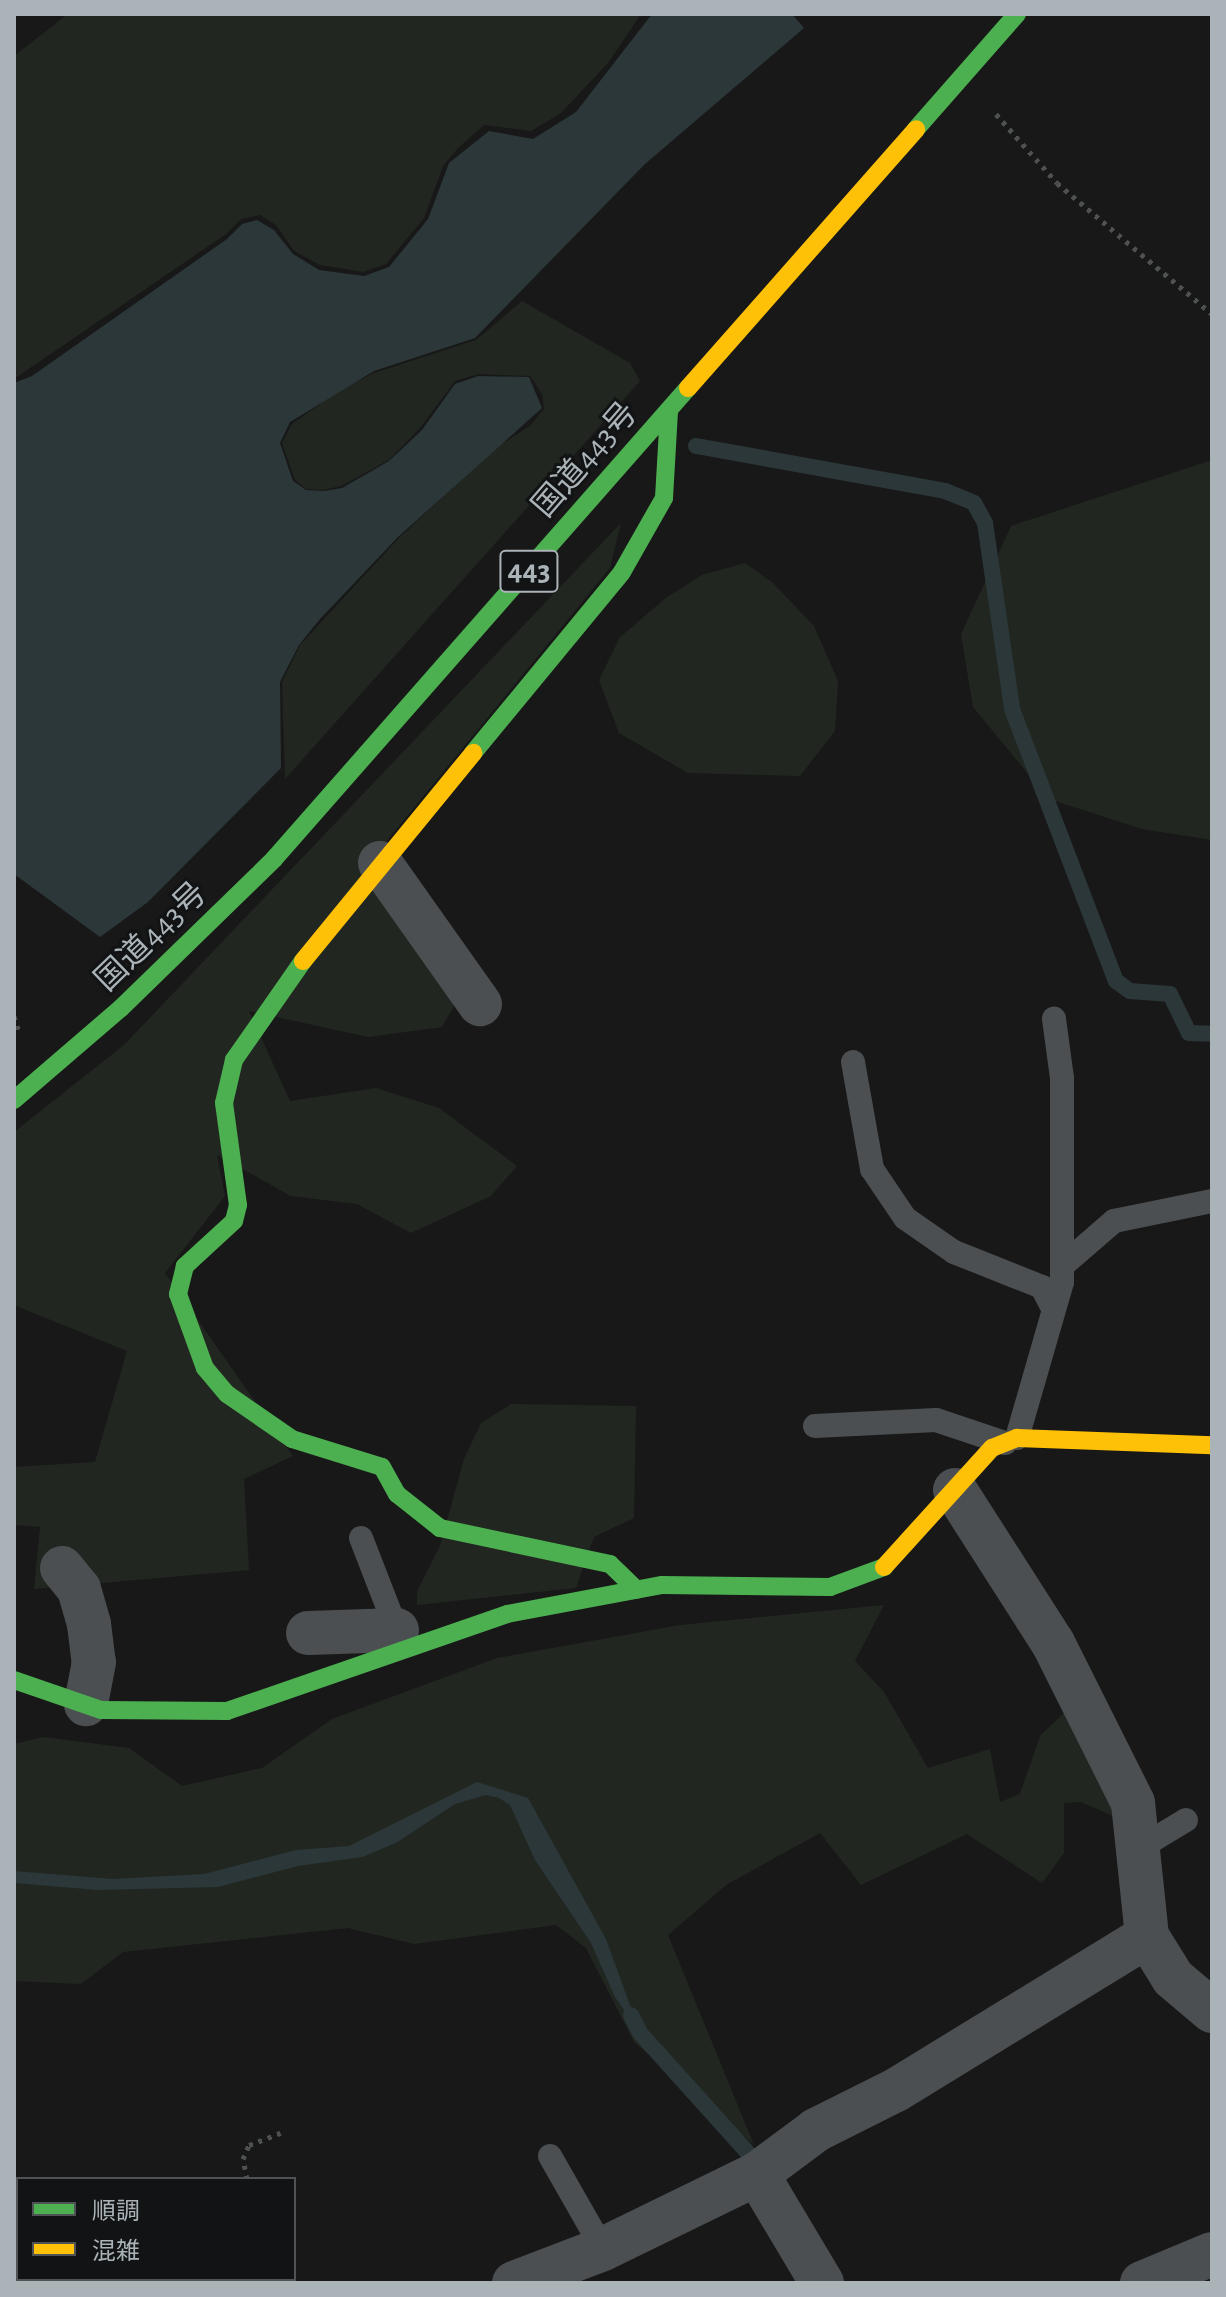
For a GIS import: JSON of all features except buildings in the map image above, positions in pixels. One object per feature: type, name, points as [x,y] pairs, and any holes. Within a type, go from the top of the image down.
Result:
[{"type":"main road","name":"国道443号","points":[[14,1100],[121,1008],[274,859],[961,74],[1017,14]]},
{"type":"main road","points":[[637,1590],[610,1564],[440,1528],[397,1494],[382,1467],[292,1439],[227,1394],[205,1368],[178,1294],[185,1266],[234,1221],[236,1213],[224,1103],[234,1060],[276,993],[622,572],[664,498],[669,410]]},
{"type":"main road","points":[[14,1680],[101,1710],[227,1711],[400,1640],[507,1614],[662,1585],[830,1587],[891,1564],[992,1448],[1011,1440],[1212,1445]]},
{"type":"street","points":[[380,863],[480,1004]]},
{"type":"street","points":[[955,1490],[1053,1643],[1133,1803],[1147,1936],[1173,1978],[1212,2011]]},
{"type":"street","points":[[62,1568],[79,1589],[89,1624],[94,1662],[86,1704]]},
{"type":"street","points":[[308,1633],[400,1640]]},
{"type":"street","points":[[514,2283],[603,2249],[757,2174],[816,2130],[896,2090],[1147,1936]]},
{"type":"street","points":[[757,2174],[822,2283]]},
{"type":"street","points":[[1142,2283],[1212,2254]]},
{"type":"lane","points":[[1054,1019],[1062,1078],[1071,1257]]},
{"type":"lane","points":[[853,1062],[872,1169],[905,1218],[954,1252],[1042,1287],[1051,1305]]},
{"type":"lane","points":[[1071,1257],[1114,1221],[1212,1201]]},
{"type":"lane","points":[[815,1426],[936,1420],[1011,1440],[1051,1305],[1093,1213]]},
{"type":"lane","points":[[361,1538],[400,1640]]},
{"type":"lane","points":[[1138,1849],[1186,1820]]},
{"type":"lane","points":[[550,2156],[603,2249]]},
{"type":"path","points":[[961,74],[1057,183],[1212,314]]},
{"type":"path","points":[[247,2177],[243,2159],[249,2145],[281,2133]]},
{"type":"shaded area","points":[[68,14],[641,14],[608,63],[560,114],[531,131],[484,125],[458,148],[443,166],[424,218],[386,264],[363,272],[320,265],[294,251],[276,225],[260,215],[241,219],[226,234],[14,379],[14,56]]},
{"type":"shaded area","points":[[652,14],[792,14],[804,28],[645,164],[475,338],[374,371],[290,422],[280,443],[293,481],[306,490],[324,491],[342,488],[389,461],[422,430],[455,384],[478,376],[529,377],[542,408],[398,537],[320,619],[299,645],[280,682],[281,768],[148,902],[100,937],[14,874],[14,383],[32,376],[227,239],[242,224],[257,220],[274,230],[293,254],[319,270],[364,276],[389,267],[428,219],[449,163],[489,131],[533,139],[576,112]]},
{"type":"shaded area","points":[[522,301],[630,363],[640,381],[285,779],[282,682],[300,645],[399,538],[494,449],[530,426],[544,409],[542,394],[530,376],[479,374],[455,381],[420,428],[389,460],[341,486],[323,490],[306,489],[295,480],[282,443],[292,424],[340,390],[374,373],[476,340]]},
{"type":"shaded area","points":[[1212,460],[1212,840],[1142,829],[1049,799],[973,707],[961,634],[1011,526]]},
{"type":"shaded area","points":[[621,523],[610,568],[385,843],[471,976],[442,1027],[368,1037],[249,1011],[290,1101],[376,1088],[439,1108],[517,1166],[491,1196],[411,1233],[357,1204],[291,1196],[217,1155],[225,1196],[165,1273],[293,1456],[244,1479],[249,1570],[34,1589],[40,1527],[14,1525],[14,1467],[95,1462],[127,1351],[14,1305],[14,1132],[124,1045]]},
{"type":"shaded area","points":[[745,563],[773,583],[814,626],[838,681],[835,731],[800,776],[688,773],[619,733],[599,680],[620,637],[667,597],[702,575]]},
{"type":"shaded area","points":[[511,1404],[636,1406],[634,1518],[594,1537],[576,1588],[417,1605],[417,1591],[440,1546],[464,1459],[481,1423]]},
{"type":"shaded area","points":[[884,1605],[855,1661],[884,1692],[928,1768],[990,1749],[1000,1802],[1020,1794],[1040,1736],[1068,1709],[1122,1820],[1081,1802],[1064,1803],[1064,1853],[1042,1883],[967,1834],[861,1885],[820,1833],[726,1885],[668,1935],[754,2145],[634,2042],[586,1948],[556,1925],[414,1944],[348,1928],[123,1952],[81,1984],[14,1981],[14,1744],[43,1737],[129,1748],[182,1786],[262,1768],[332,1719],[497,1658],[680,1625]]},
{"type":"shaded area","points":[[477,1782],[528,1798],[606,1939],[640,2033],[615,1997],[591,1943],[535,1860],[510,1805],[499,1798],[486,1795],[455,1804],[396,1843],[362,1857],[298,1866],[218,1887],[98,1890],[14,1883],[14,1871],[112,1879],[204,1874],[296,1850],[349,1846]]},
{"type":"waterway","points":[[696,446],[945,491],[974,503],[985,523],[1012,709],[1116,981],[1130,991],[1170,994],[1189,1033],[1212,1034]]},
{"type":"waterway","points":[[631,2015],[640,2033],[748,2153]]},
{"type":"traffic: fast","points":[[916,129],[1017,14]]},
{"type":"traffic: fast","points":[[14,1100],[121,1008],[274,859],[688,388]]},
{"type":"traffic: fast","points":[[473,753],[622,572],[664,498],[669,410]]},
{"type":"traffic: fast","points":[[303,961],[234,1060],[224,1103],[238,1205],[234,1221],[185,1266],[178,1294],[205,1368],[227,1394],[292,1439],[382,1467],[397,1494],[440,1528],[610,1564],[637,1590]]},
{"type":"traffic: fast","points":[[14,1680],[101,1710],[227,1711],[507,1614],[662,1585],[830,1587],[884,1567]]},
{"type":"traffic: slow","points":[[688,388],[916,129]]},
{"type":"traffic: slow","points":[[303,961],[473,753]]},
{"type":"traffic: slow","points":[[884,1567],[992,1448],[1017,1438],[1212,1445]]}]
